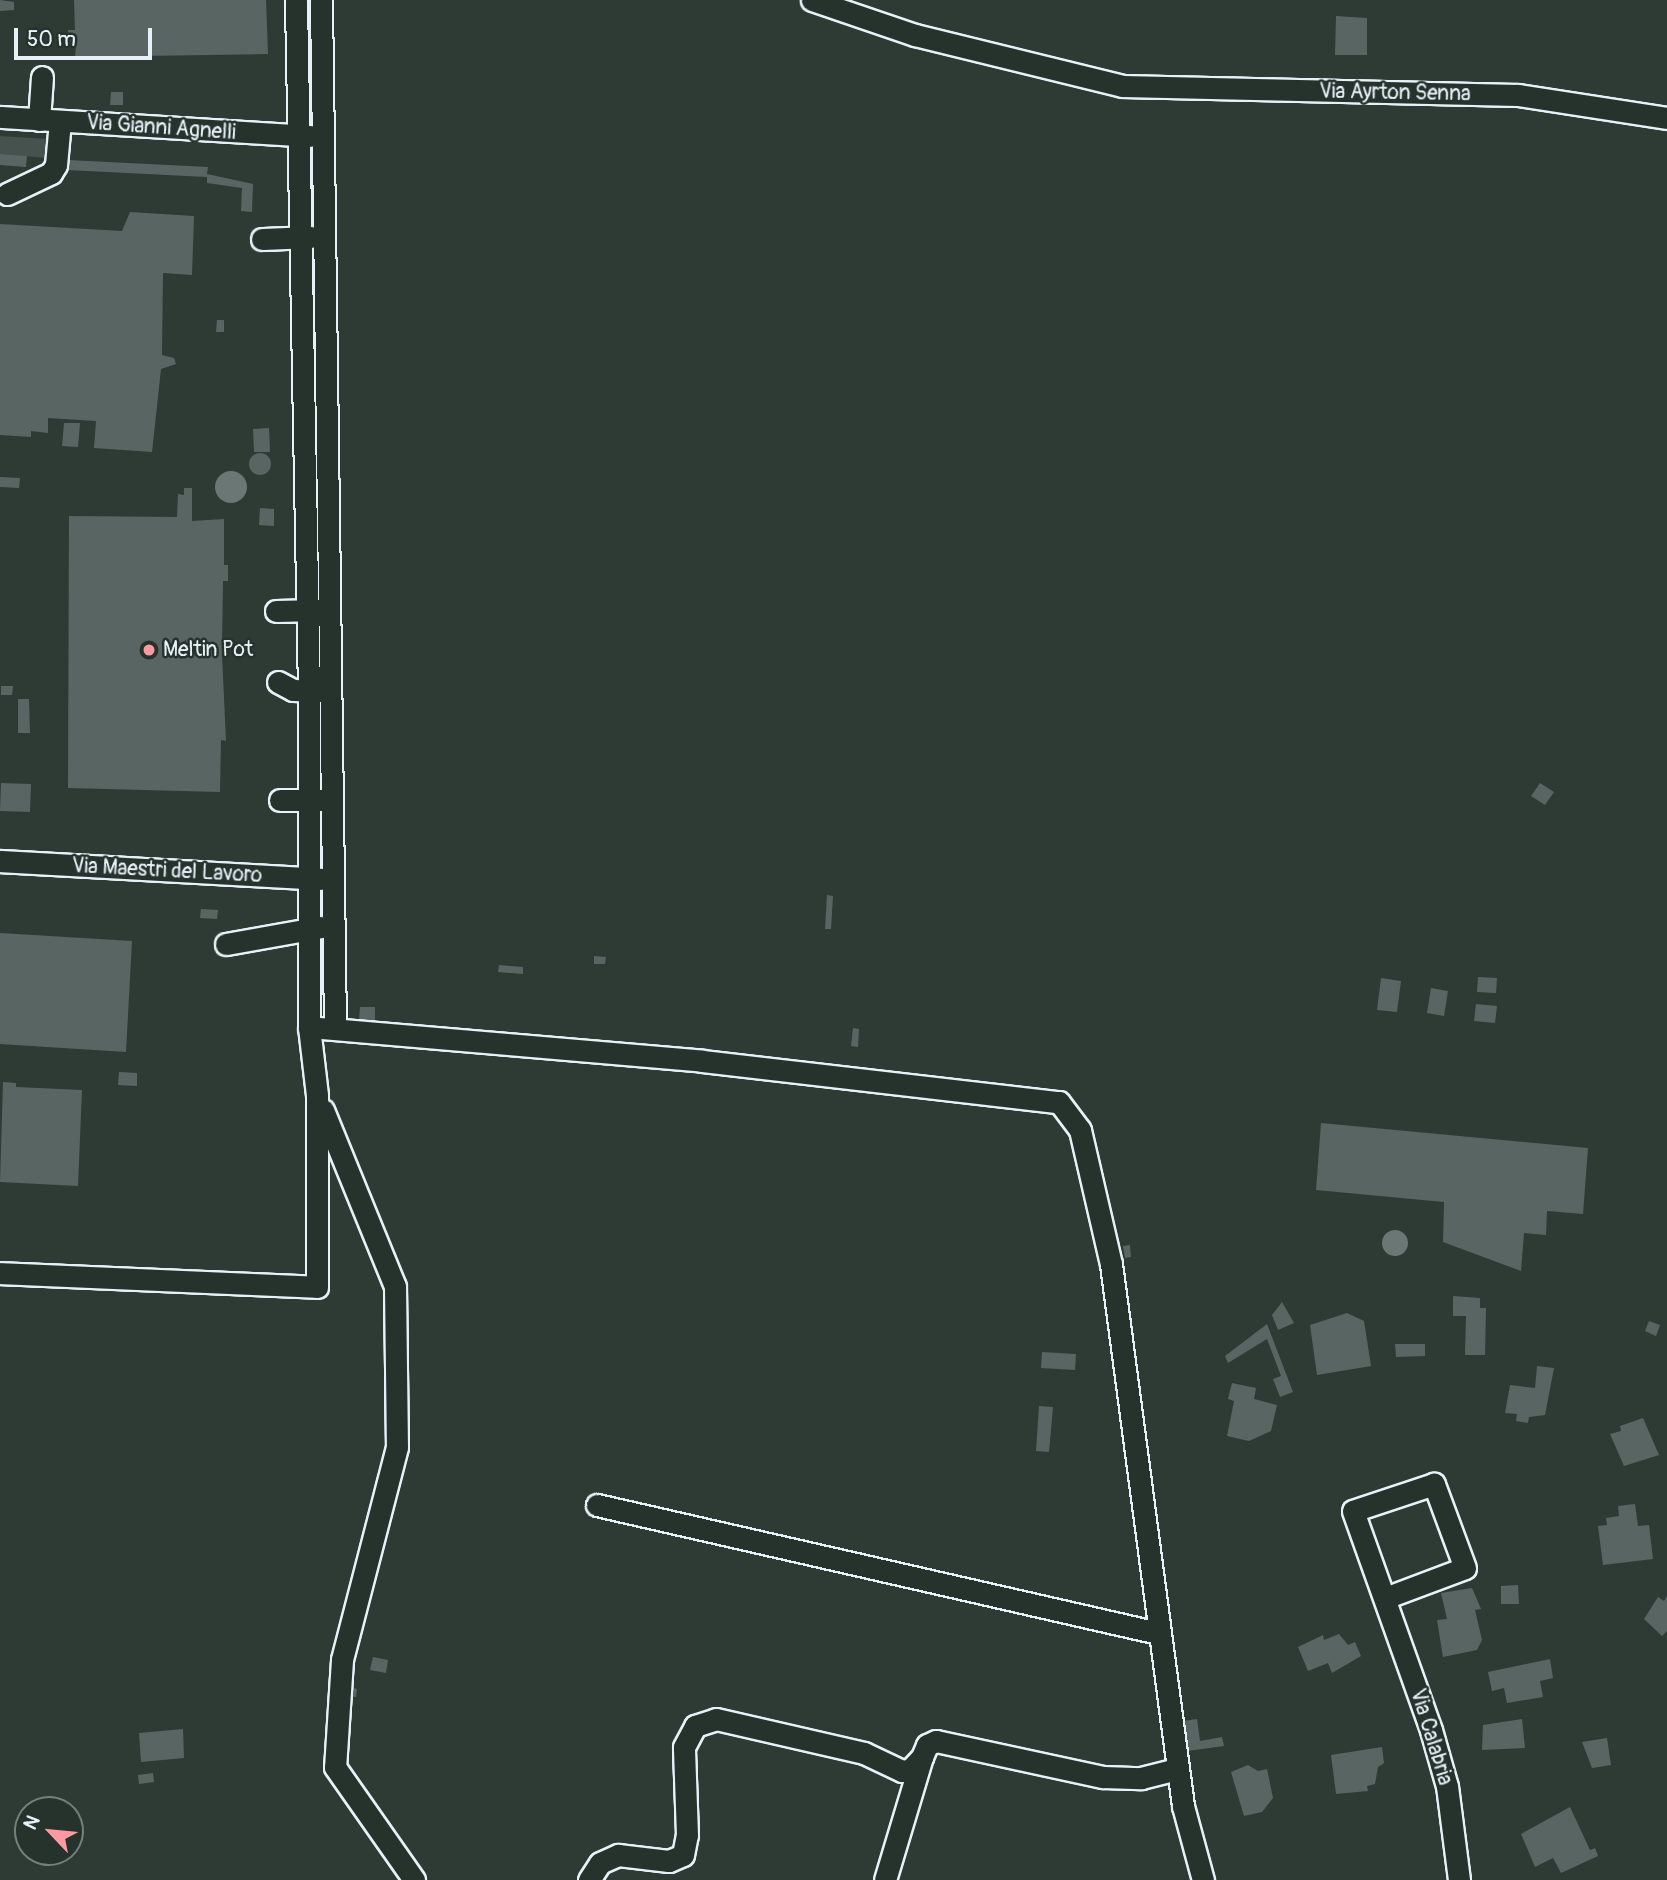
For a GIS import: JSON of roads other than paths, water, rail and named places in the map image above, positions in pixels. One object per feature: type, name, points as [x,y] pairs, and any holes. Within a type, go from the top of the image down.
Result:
[{"type":"street","points":[[0,1273],[317,1287],[317,1095],[309,1027],[310,801],[298,690],[307,611],[298,238],[296,0]]},
{"type":"street","points":[[321,0],[329,610],[298,690],[331,799],[335,1028]]},
{"type":"street","name":"Via Ayrton Senna","points":[[812,0],[915,35],[1122,86],[1517,95],[1667,118]]},
{"type":"street","points":[[7,194],[51,173],[56,165],[42,77]]},
{"type":"street","name":"Via Gianni Agnelli","points":[[0,117],[323,136]]},
{"type":"street","points":[[262,239],[324,237]]},
{"type":"street","points":[[276,611],[329,610]]},
{"type":"street","points":[[281,800],[331,799]]},
{"type":"street","name":"Via Maestri del Lavoro","points":[[0,861],[308,880],[333,878]]},
{"type":"street","points":[[226,944],[309,927],[334,926]]},
{"type":"street","points":[[309,1027],[702,1061],[1059,1102],[1080,1130],[1111,1264],[1178,1769],[1203,1880]]},
{"type":"street","points":[[317,1095],[395,1286],[397,1447],[342,1660],[335,1767],[414,1880]]},
{"type":"street","points":[[317,1195],[353,1187]]},
{"type":"street","name":"Via Calabria","points":[[1384,1598],[1465,1567],[1434,1484],[1353,1511],[1447,1786],[1459,1880]]},
{"type":"street","points":[[597,1505],[1158,1633]]},
{"type":"street","points":[[590,1880],[600,1863],[618,1854],[669,1861],[683,1855],[687,1835],[684,1746],[695,1726],[716,1719],[864,1753],[902,1771],[910,1770],[922,1757]]},
{"type":"street","points":[[885,1880],[922,1757],[927,1745],[936,1741],[1103,1777],[1141,1778],[1178,1769]]},
{"type":"place","name":"Meltin Pot","points":[[149,650]]}]
